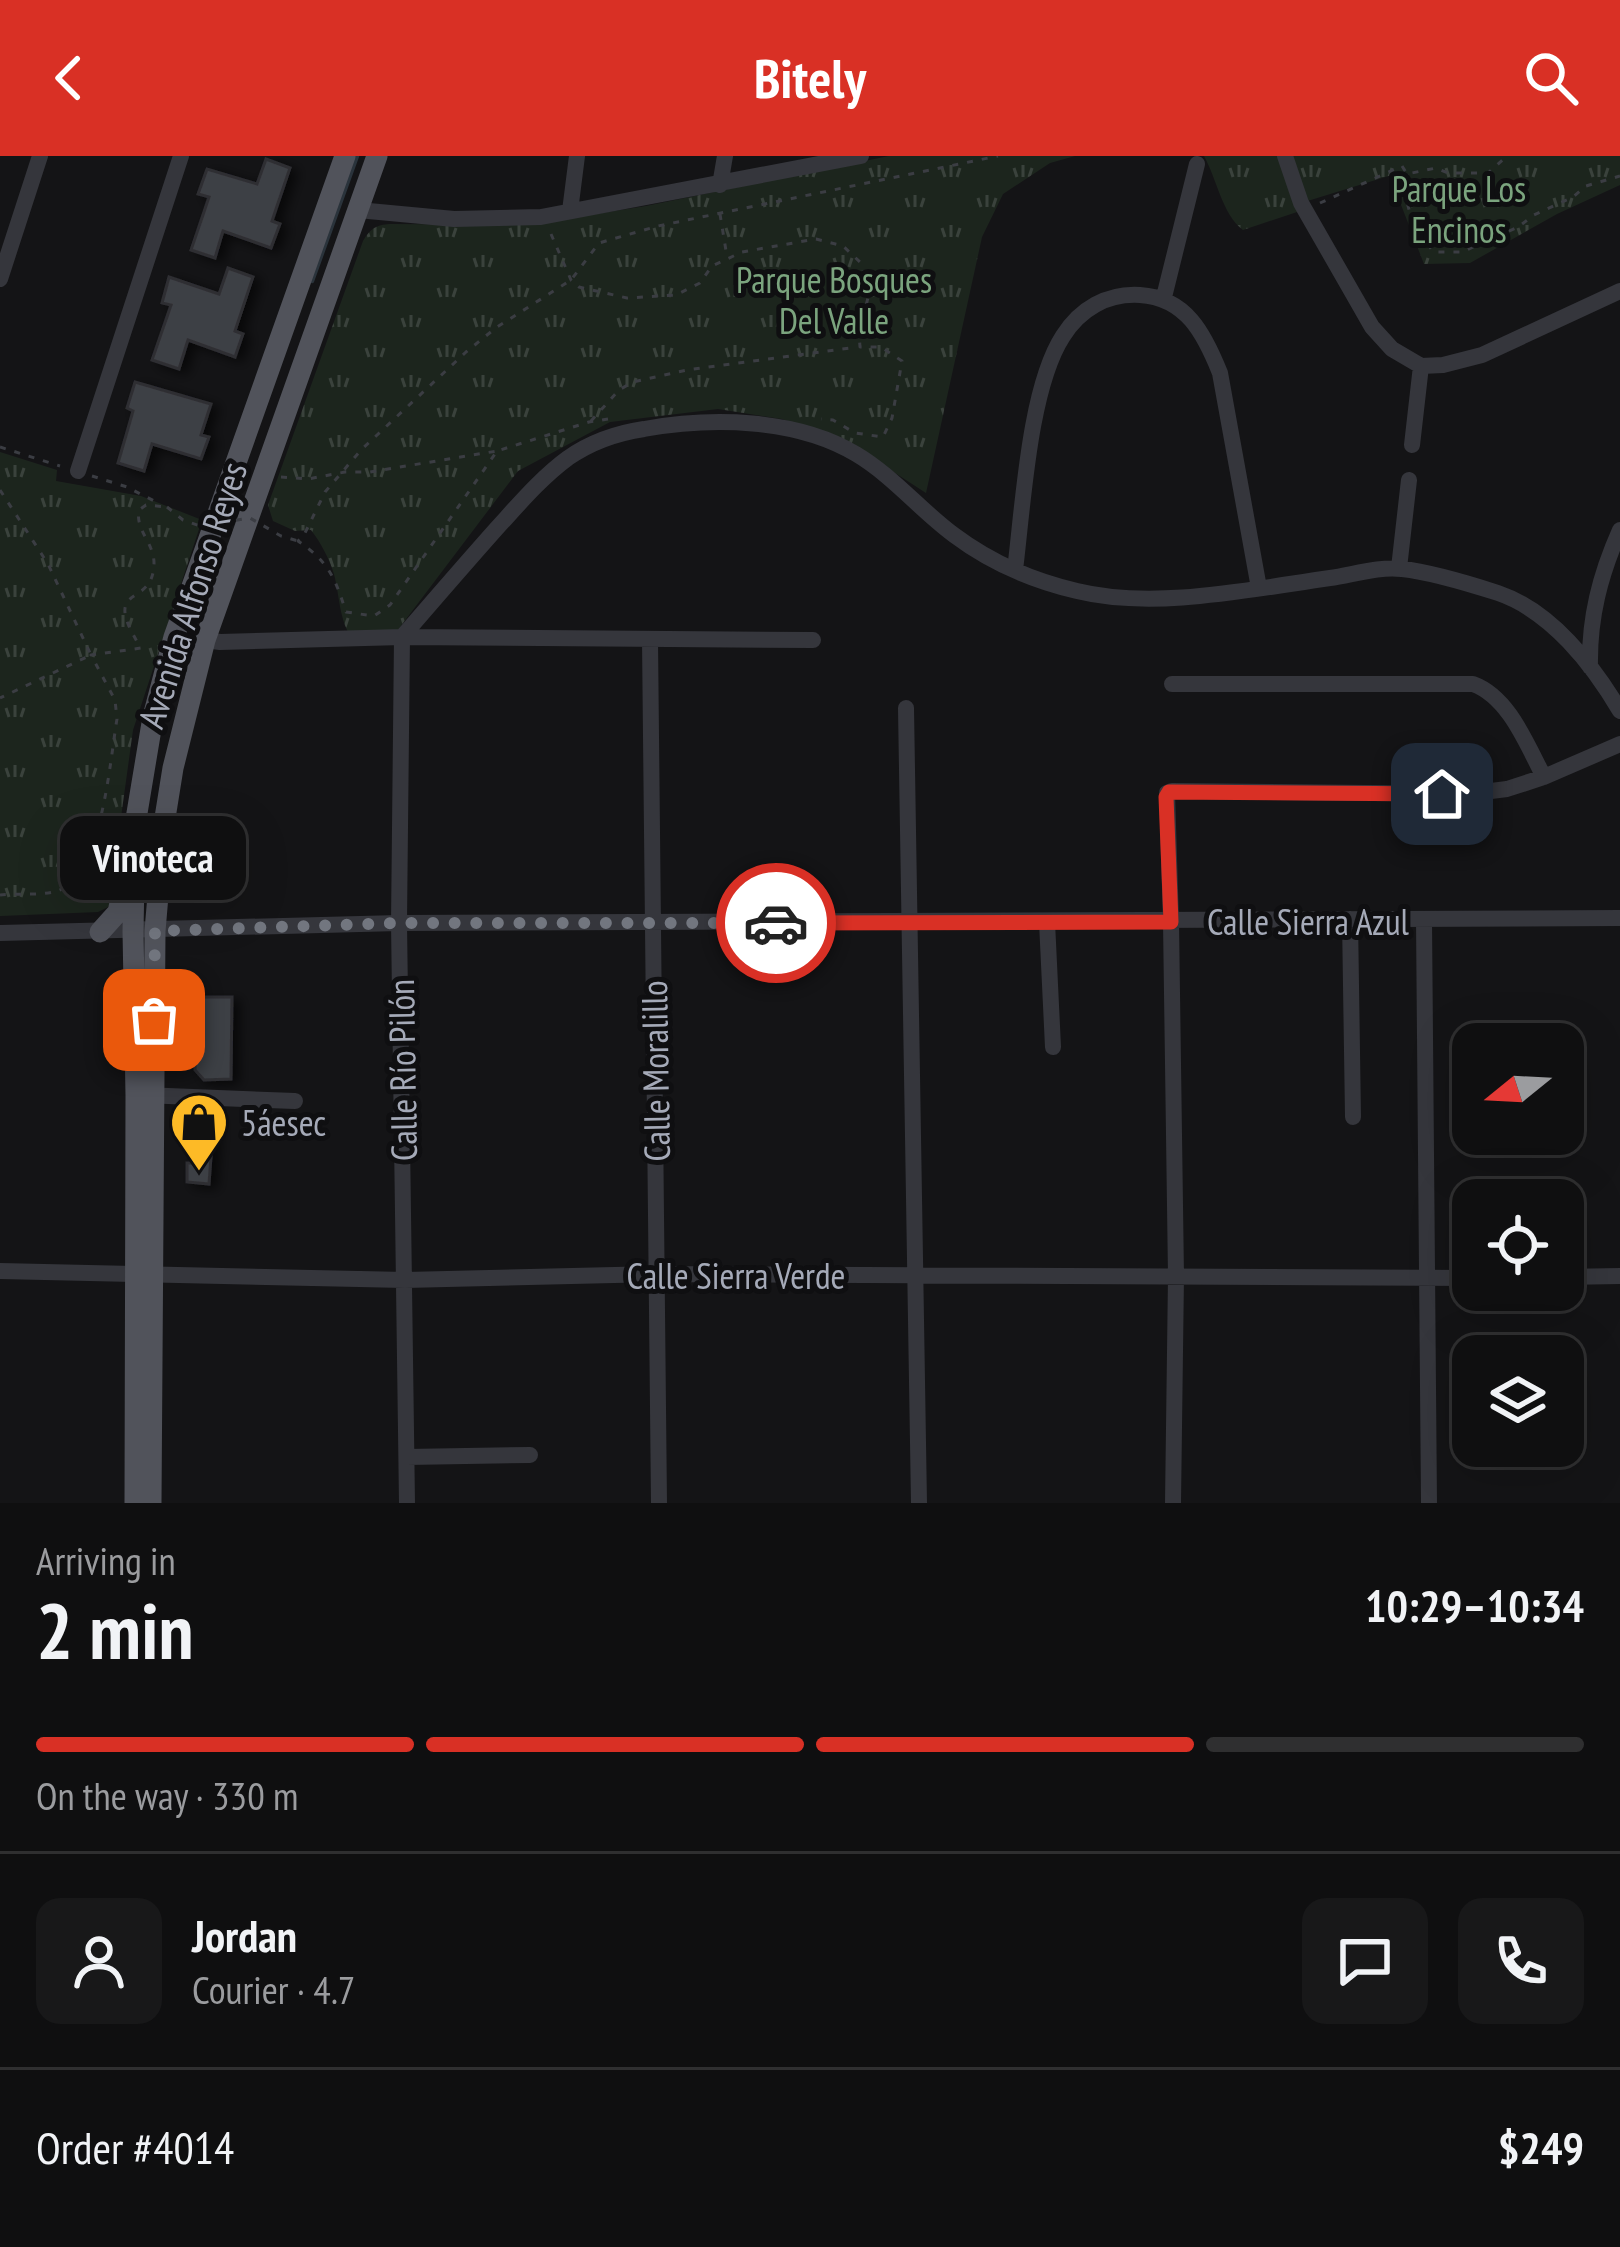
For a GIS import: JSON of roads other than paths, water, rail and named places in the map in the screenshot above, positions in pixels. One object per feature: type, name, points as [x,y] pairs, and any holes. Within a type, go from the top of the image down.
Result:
[{"type":"main road","name":"Avenida Alfonso Reyes","points":[[135,1503],[145,1095],[144,931],[135,825],[153,717],[174,637],[345,156]]},
{"type":"main road","name":"Avenida Alfonso Reyes","points":[[144,931],[173,768],[205,640],[377,156]]},
{"type":"main road","points":[[100,932],[118,912],[135,825]]},
{"type":"main road","name":"Avenida Alfonso Reyes","points":[[144,1274],[151,1503]]},
{"type":"street","points":[[0,279],[40,156]]},
{"type":"street","points":[[78,471],[182,156]]},
{"type":"street","points":[[570,211],[577,156]]},
{"type":"street","points":[[720,184],[725,156]]},
{"type":"street","points":[[358,211],[454,219],[525,218],[861,156]]},
{"type":"street","points":[[1286,156],[1301,203],[1372,327],[1391,349],[1421,366],[1482,355],[1620,291]]},
{"type":"street","points":[[1164,297],[1197,164]]},
{"type":"street","points":[[1015,570],[1033,432],[1060,339],[1095,303],[1132,294],[1164,297],[1187,315],[1208,343],[1220,373],[1259,588]]},
{"type":"street","points":[[1412,445],[1421,366]]},
{"type":"street","points":[[401,637],[513,510],[568,459],[610,436],[677,425],[751,424],[826,439],[857,454],[953,535],[1015,570],[1075,591],[1146,600],[1399,568],[1500,594],[1558,632],[1620,711]]},
{"type":"street","points":[[1399,568],[1408,480]]},
{"type":"street","points":[[1590,667],[1601,577],[1620,530]]},
{"type":"street","name":"Calle Río Pilón","points":[[401,637],[399,923],[407,1503]]},
{"type":"street","points":[[205,640],[813,640]]},
{"type":"street","name":"Calle Moralillo","points":[[650,640],[659,1503]]},
{"type":"street","points":[[1172,684],[1482,686],[1503,706],[1544,777]]},
{"type":"street","points":[[906,708],[919,1503]]},
{"type":"street","points":[[1173,1503],[1176,1276],[1167,793],[1467,794],[1507,789],[1544,777],[1620,744]]},
{"type":"street","name":"Calle Sierra Azul","points":[[0,933],[399,923],[1620,918]]},
{"type":"street","points":[[1350,920],[1353,1117]]},
{"type":"street","points":[[1424,920],[1429,1503]]},
{"type":"street","points":[[1048,922],[1053,1047]]},
{"type":"street","points":[[145,1095],[295,1101]]},
{"type":"street","name":"Calle Sierra Verde","points":[[0,1271],[405,1280],[657,1274],[1452,1278]]},
{"type":"street","points":[[1584,1277],[1620,1276]]},
{"type":"street","points":[[407,1456],[530,1455]]},
{"type":"waterway","points":[[312,281],[357,156]]},
{"type":"place","name":"Vinoteca","points":[[154,1020]]},
{"type":"place","name":"5áesec","points":[[199,1173]]},
{"type":"park label","name":"Parque Los Encinos","points":[[1459,208]]},
{"type":"park label","name":"Parque Bosques Del Valle","points":[[834,300]]}]
